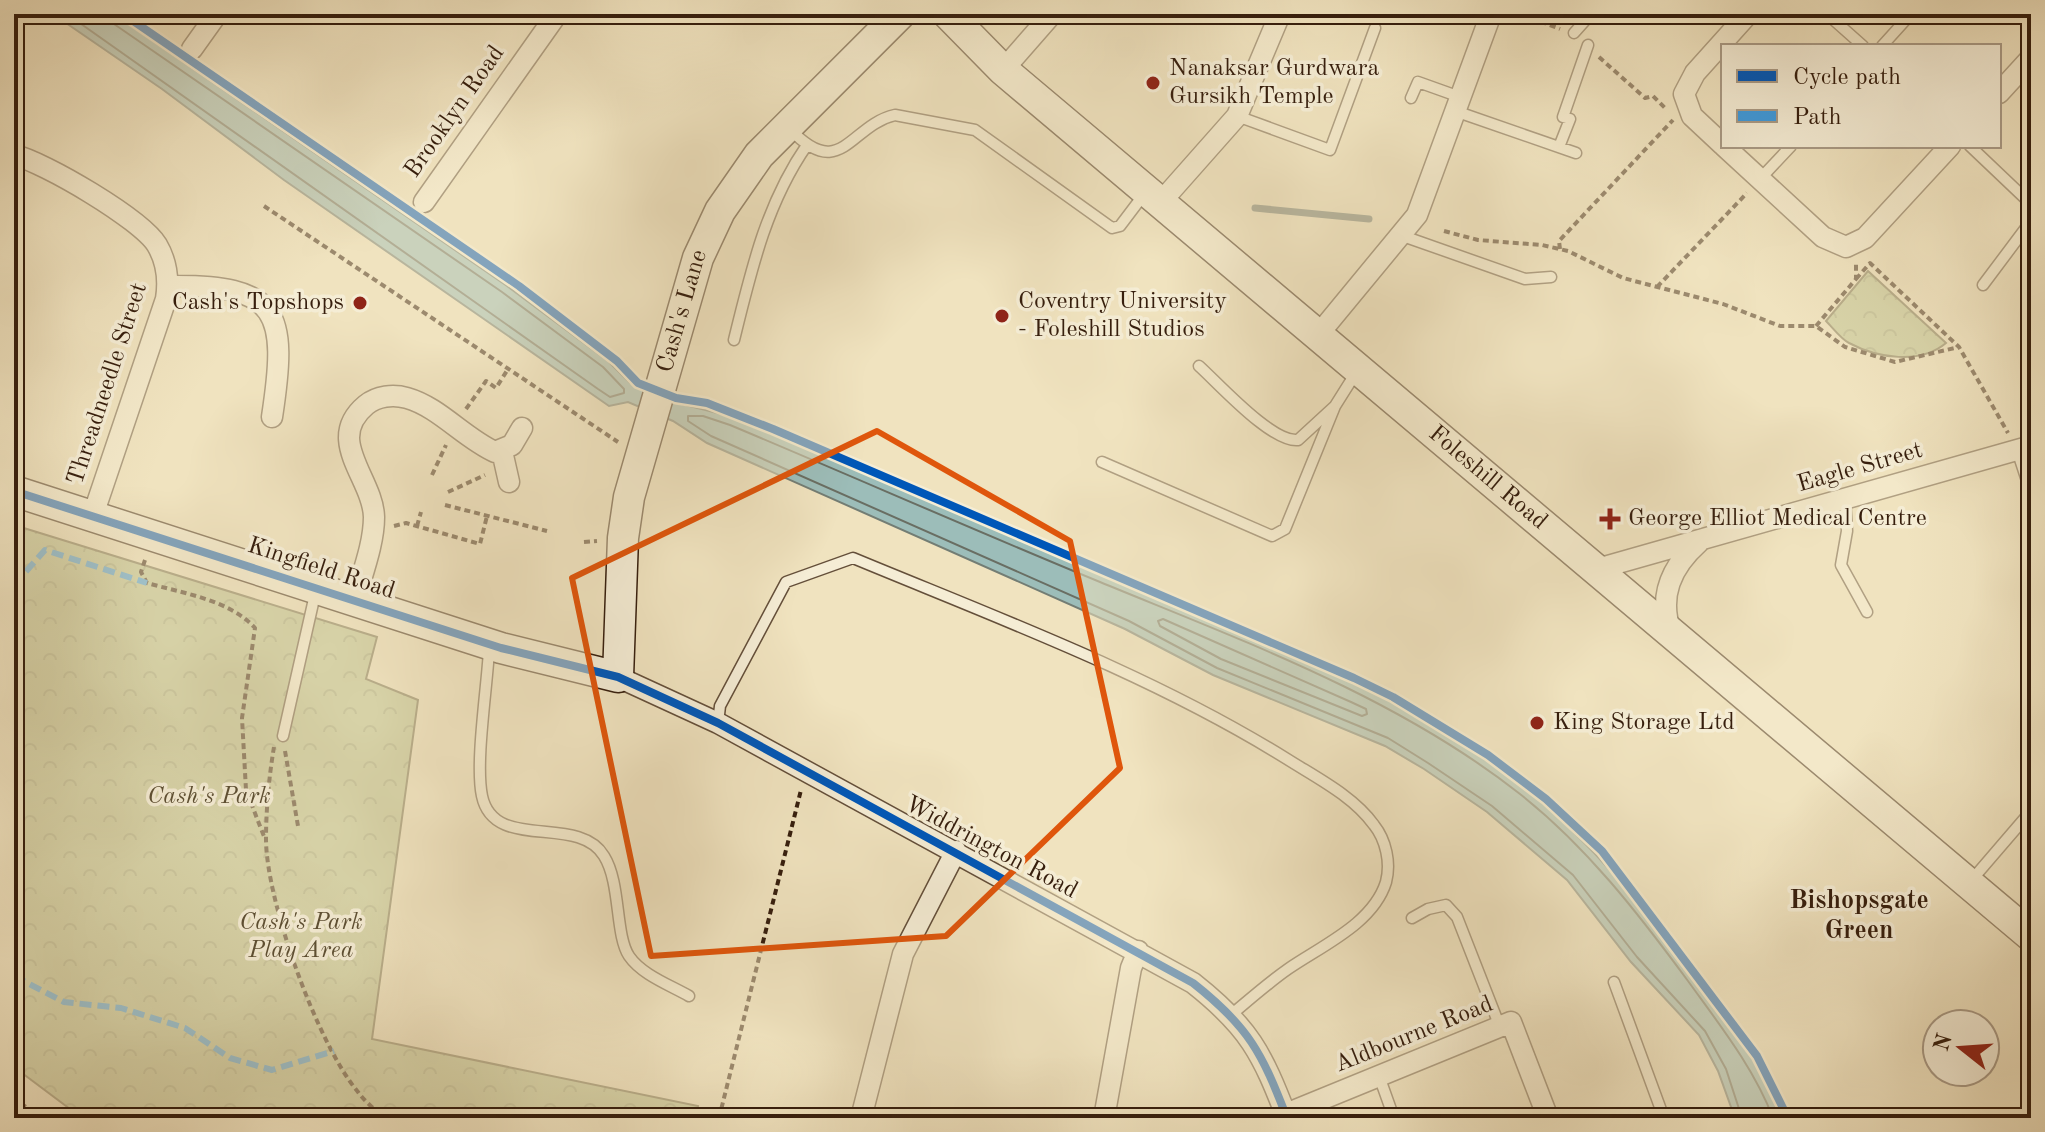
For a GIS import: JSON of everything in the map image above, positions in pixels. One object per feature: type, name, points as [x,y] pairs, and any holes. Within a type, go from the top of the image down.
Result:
[{"type":"main road","name":"Cash's Lane","points":[[618,677],[629,448],[698,258],[720,211],[746,172],[797,135],[900,14]]},
{"type":"main road","name":"Foleshill Road","points":[[948,14],[1003,70],[2031,936]]},
{"type":"main road","name":"Kingfield Road","points":[[14,491],[489,645],[618,677]]},
{"type":"street","points":[[192,49],[217,14]]},
{"type":"street","name":"Brooklyn Road","points":[[424,202],[557,14]]},
{"type":"street","points":[[1003,70],[1052,14]]},
{"type":"street","points":[[1153,197],[1237,116],[1280,14]]},
{"type":"street","points":[[1318,335],[1417,215],[1491,14]]},
{"type":"street","points":[[1721,44],[1748,14]]},
{"type":"street","points":[[1721,44],[1695,73],[1682,106],[1721,142]]},
{"type":"street","points":[[2001,91],[2031,58]]},
{"type":"street","points":[[1727,148],[1823,237],[1851,246],[1948,148]]},
{"type":"street","name":"Threadneedle Street","points":[[14,155],[38,163],[147,232],[166,265],[168,286],[92,518]]},
{"type":"street","points":[[168,286],[216,285],[241,290],[262,302],[275,325],[280,364],[272,417]]},
{"type":"street","points":[[355,600],[373,531],[373,508],[349,450],[352,425],[357,414],[380,397],[406,397],[485,448],[506,466],[522,428]]},
{"type":"street","name":"Eagle Street","points":[[1597,569],[2020,449]]},
{"type":"street","points":[[1672,635],[1665,606],[1666,588],[1675,567],[1702,539]]},
{"type":"street","name":"Widdrington Road","points":[[618,677],[718,723],[1193,983],[1231,1015],[1256,1044],[1287,1116]]},
{"type":"street","points":[[861,1118],[903,954],[956,851]]},
{"type":"street","points":[[1104,1118],[1131,968],[1138,951]]},
{"type":"street","name":"Aldbourne Road","points":[[1287,1116],[1511,1022],[1548,1118]]},
{"type":"lane","points":[[1574,33],[1591,14]]},
{"type":"lane","points":[[1827,14],[1861,44]]},
{"type":"lane","points":[[1884,44],[1911,14]]},
{"type":"lane","points":[[1237,116],[1330,150],[1375,28]]},
{"type":"lane","points":[[1559,147],[1570,119],[1563,117],[1588,45]]},
{"type":"lane","points":[[1411,98],[1418,82],[1458,104],[1576,153]]},
{"type":"lane","points":[[734,340],[766,223],[797,135],[830,152],[843,149],[883,119],[900,115],[975,130],[1112,228],[1120,226],[1153,197]]},
{"type":"lane","points":[[1760,179],[1789,148]]},
{"type":"lane","points":[[1972,148],[2031,204]]},
{"type":"lane","points":[[1983,285],[2031,221]]},
{"type":"lane","points":[[1400,235],[1525,279],[1551,277]]},
{"type":"lane","points":[[1199,366],[1263,424],[1290,441],[1298,440],[1335,406]]},
{"type":"lane","points":[[1102,462],[1272,536],[1285,529],[1335,406],[1358,369]]},
{"type":"lane","points":[[2020,449],[2031,493]]},
{"type":"lane","points":[[1845,499],[1847,531],[1841,565],[1867,612]]},
{"type":"lane","points":[[718,723],[720,706],[786,582],[853,558],[1075,650],[1258,741],[1339,793],[1366,815],[1382,838],[1387,879],[1381,893],[1352,926],[1265,986],[1231,1015]]},
{"type":"lane","points":[[283,736],[316,589]]},
{"type":"lane","points":[[489,645],[480,781],[488,811],[497,821],[518,828],[582,836],[604,854],[614,882],[628,955],[645,971],[689,996]]},
{"type":"lane","points":[[1969,884],[2031,811]]},
{"type":"lane","points":[[1412,918],[1428,909],[1446,905],[1457,917],[1500,1027]]},
{"type":"lane","points":[[1614,982],[1664,1118]]},
{"type":"lane","points":[[1379,1076],[1394,1118]]},
{"type":"path","points":[[1522,14],[1574,33]]},
{"type":"path","points":[[1560,249],[1559,241],[1682,106],[1653,96],[1645,98],[1588,45]]},
{"type":"path","points":[[1657,287],[1760,179]]},
{"type":"path","points":[[264,206],[629,448]]},
{"type":"path","points":[[1417,215],[1431,228],[1478,240],[1560,249],[1623,278],[1723,304],[1780,326],[1816,326],[1845,347],[1895,362],[1959,347]]},
{"type":"path","points":[[1851,246],[1856,279]]},
{"type":"path","points":[[1816,326],[1870,263],[1959,347],[2020,449]]},
{"type":"path","points":[[432,475],[454,427],[486,381],[496,388],[508,369]]},
{"type":"path","points":[[448,492],[506,466]]},
{"type":"path","points":[[445,505],[547,531]]},
{"type":"path","points":[[417,526],[421,512]]},
{"type":"path","points":[[373,531],[406,523],[480,544],[487,516]]},
{"type":"path","points":[[153,537],[141,572],[147,583],[217,604],[248,619],[255,628],[242,718],[246,790],[266,841],[272,881],[292,957],[315,1018],[357,1092],[384,1118]]},
{"type":"path","points":[[266,841],[274,748],[283,736]]},
{"type":"path","points":[[283,736],[298,826]]},
{"type":"path","points":[[719,1118],[806,772]]},
{"type":"highlighted area","points":[[877,431],[1070,541],[1120,768],[946,936],[651,956],[572,578]]},
{"type":"green space","points":[[1868,271],[1946,343],[1924,354],[1898,357],[1860,348],[1840,336],[1826,321]]},
{"type":"green space","name":"Cash's Park","points":[[14,525],[377,637],[366,679],[418,700],[372,1039],[698,1106],[696,1118],[82,1118],[14,1067]]},
{"type":"water","points":[[53,14],[114,14],[507,286],[608,361],[630,383],[682,404],[733,417],[1268,644],[1360,686],[1447,733],[1528,790],[1574,832],[1616,877],[1743,1043],[1765,1079],[1781,1118],[1735,1118],[1718,1071],[1699,1035],[1631,962],[1567,880],[1487,812],[1424,769],[1385,746],[1213,675],[1125,629],[707,443],[673,421],[628,402],[609,406],[284,180],[162,89]]},
{"type":"waterway","points":[[1255,208],[1369,219]]},
{"type":"railway","points":[[14,1099],[38,1118]]},
{"type":"marked path","points":[[14,585],[45,550],[147,583]]},
{"type":"marked path","points":[[14,976],[64,1002],[121,1008],[185,1028],[230,1058],[272,1070],[334,1051]]},
{"type":"cycle path","points":[[123,14],[519,286],[617,361],[638,383],[676,398],[707,403],[773,429],[1354,678],[1393,697],[1488,755],[1546,799],[1602,851],[1757,1056],[1788,1118]]},
{"type":"cycle path","points":[[14,491],[501,648],[618,677],[718,723],[1193,983],[1228,1014],[1252,1043],[1287,1118]]},
{"type":"place","name":"Nanaksar Gurdwara Gursikh Temple","points":[[1153,83]]},
{"type":"place","name":"Cash's Topshops","points":[[360,303]]},
{"type":"place","name":"Coventry University - Foleshill Studios","points":[[1002,316]]},
{"type":"place","name":"George Elliot Medical Centre","points":[[1610,519]]},
{"type":"place","name":"King Storage Ltd","points":[[1537,723]]},
{"type":"district","name":"Bishopsgate Green","points":[[1859,916]]},
{"type":"park label","name":"Cash's Park Play Area","points":[[301,937]]}]
